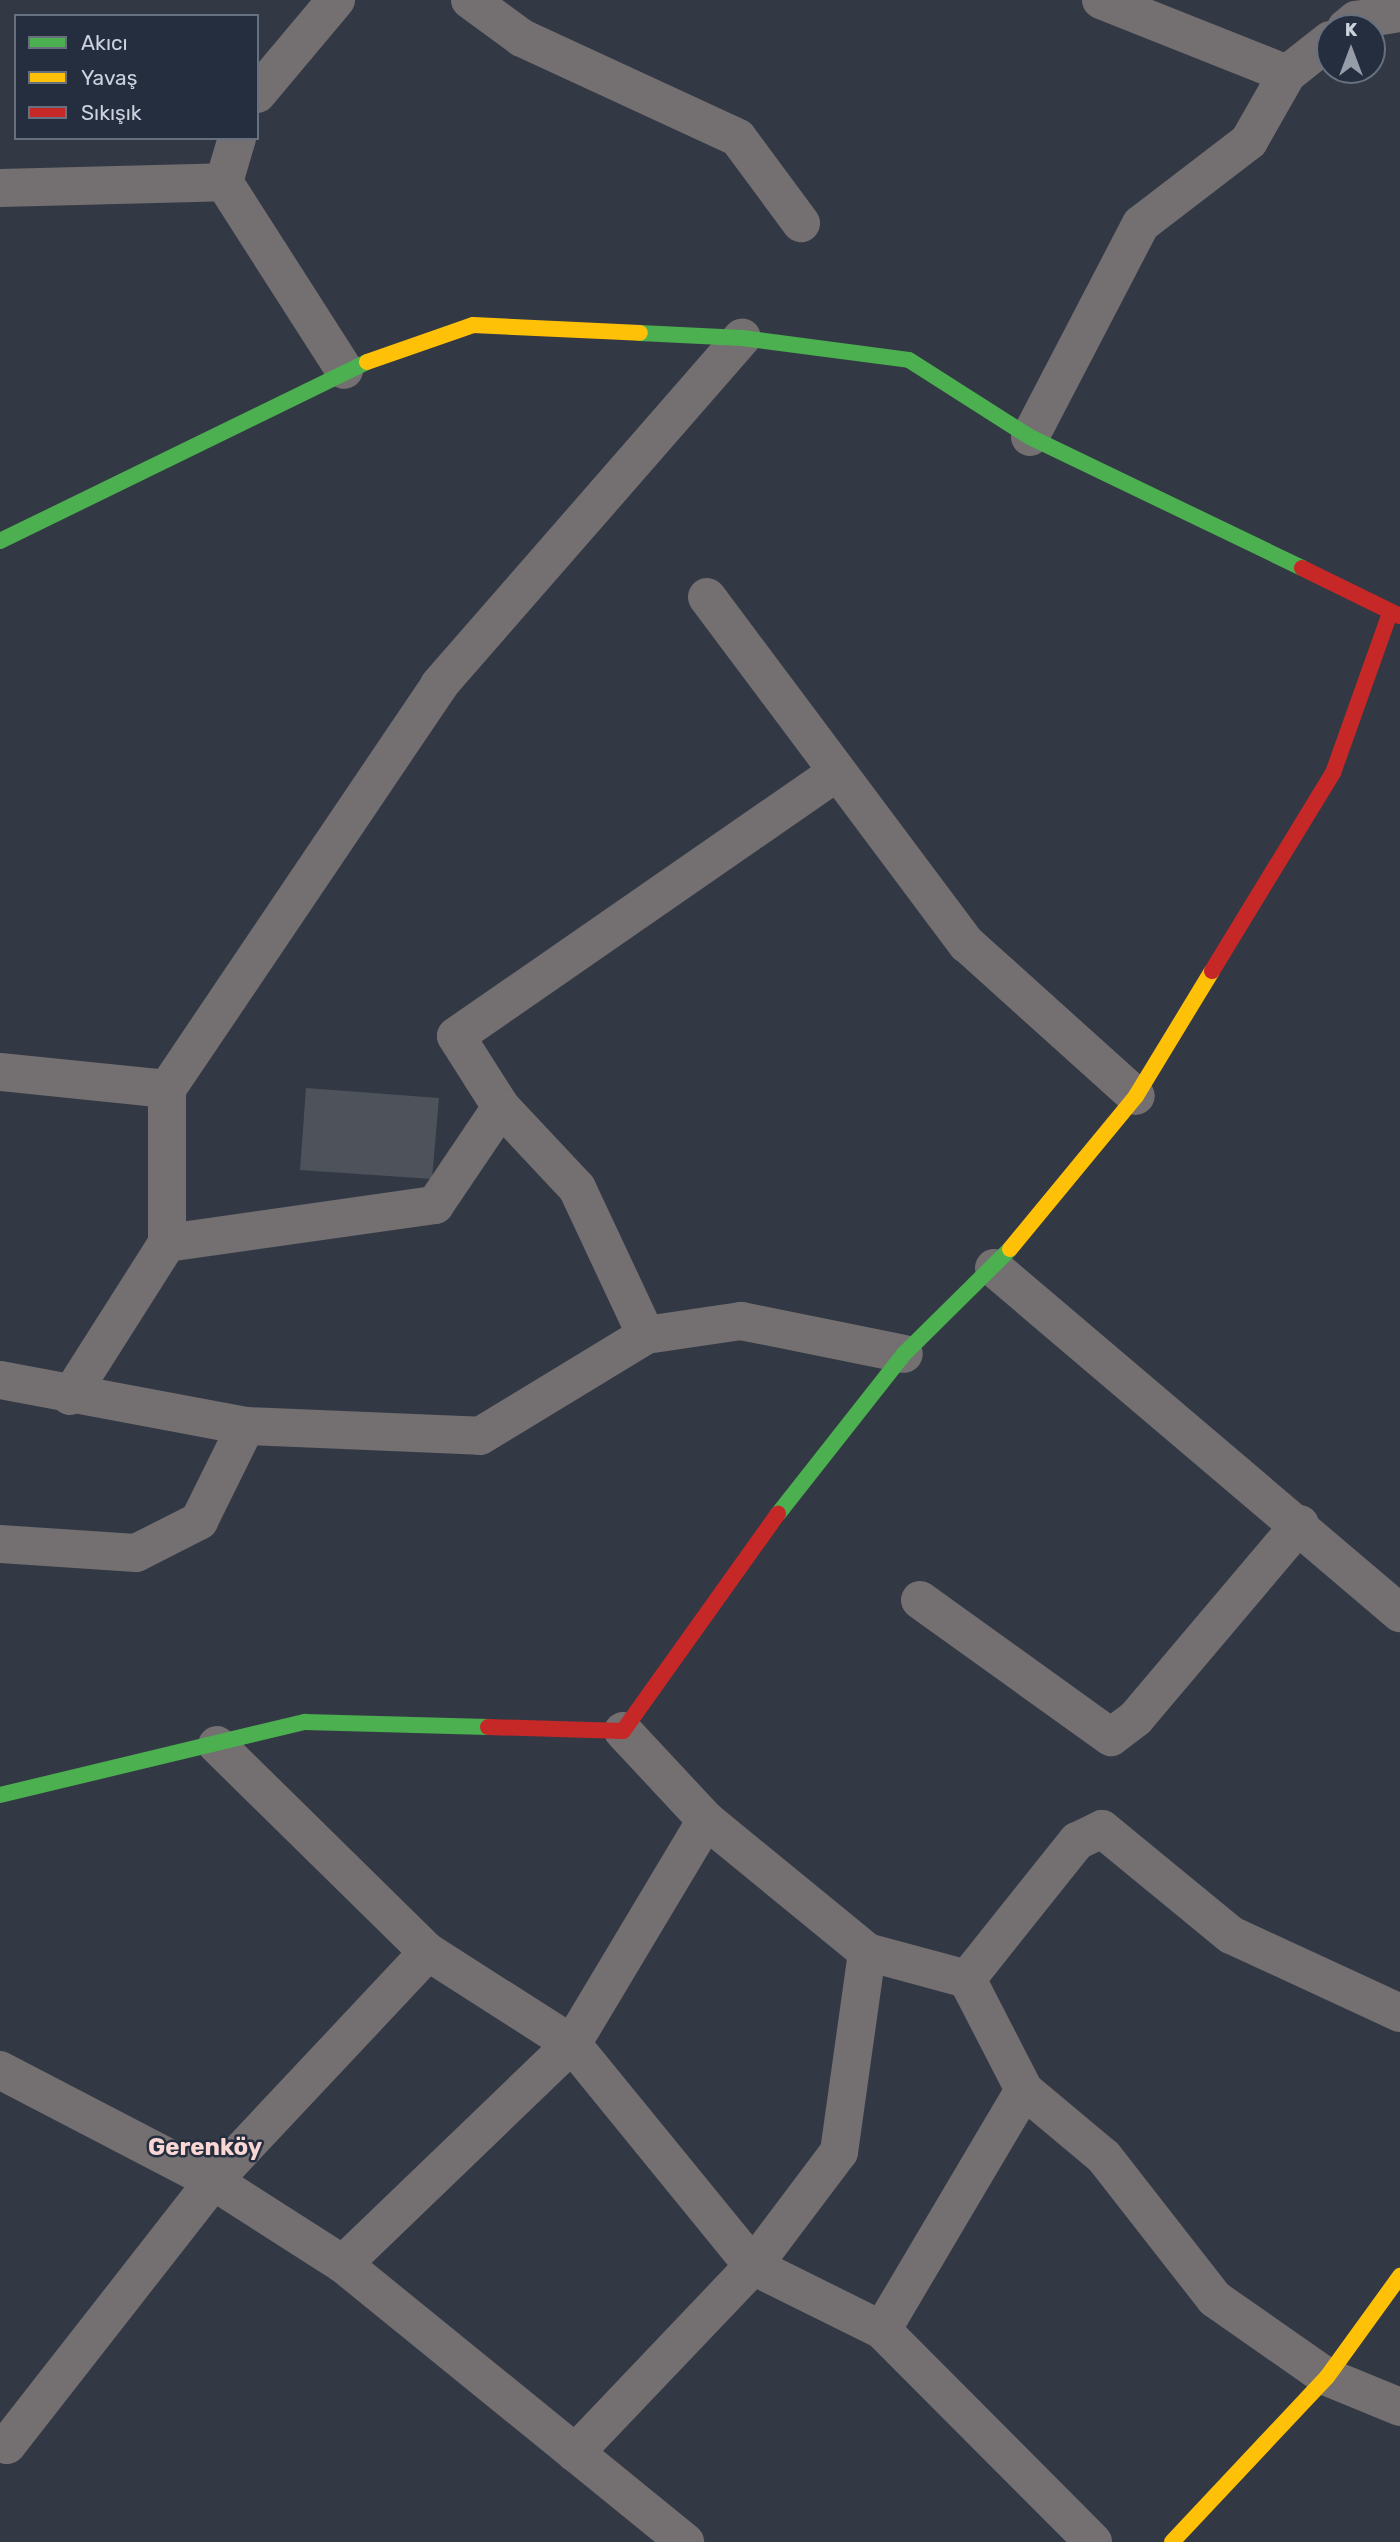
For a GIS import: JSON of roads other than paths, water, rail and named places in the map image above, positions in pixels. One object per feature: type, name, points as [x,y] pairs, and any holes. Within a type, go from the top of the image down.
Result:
[{"type":"street","points":[[259,92],[336,0]]},
{"type":"street","points":[[470,0],[522,38],[738,138],[801,223]]},
{"type":"street","points":[[1101,0],[1287,74]]},
{"type":"street","points":[[1030,437],[1141,224],[1249,141],[1287,74],[1316,51]]},
{"type":"street","points":[[236,140],[224,182],[344,370]]},
{"type":"street","points":[[0,188],[224,182]]},
{"type":"street","points":[[0,541],[344,370],[473,325],[742,338],[909,360],[1030,437],[1395,614],[1333,773],[1136,1096],[994,1268],[904,1354],[730,1574],[623,1731]]},
{"type":"street","points":[[70,1396],[167,1243],[167,1089],[439,685],[742,338]]},
{"type":"street","points":[[707,597],[836,773],[967,944],[1136,1096]]},
{"type":"street","points":[[646,1335],[578,1188],[501,1107],[456,1036],[836,773]]},
{"type":"street","points":[[0,1072],[167,1089]]},
{"type":"street","points":[[167,1243],[435,1205],[501,1107]]},
{"type":"street","points":[[994,1268],[1300,1524],[1400,1613]]},
{"type":"street","points":[[0,1380],[70,1396],[246,1426],[480,1436],[646,1335],[741,1321],[904,1354]]},
{"type":"street","points":[[0,1544],[136,1553],[199,1521],[246,1426]]},
{"type":"street","points":[[920,1600],[1111,1737],[1136,1718],[1300,1524]]},
{"type":"street","points":[[0,1795],[37,1791],[305,1722],[623,1731],[706,1820],[867,1952],[967,1979],[1024,2090],[1104,2157],[1215,2299],[1327,2377],[1400,2407]]},
{"type":"street","points":[[217,1745],[428,1952],[572,2044],[754,2266],[881,2330],[1093,2542]]},
{"type":"street","points":[[343,2264],[572,2044],[706,1820]]},
{"type":"street","points":[[967,1979],[1077,1841],[1102,1829],[1231,1935],[1400,2013]]},
{"type":"street","points":[[0,2443],[7,2445],[213,2181],[428,1952]]},
{"type":"street","points":[[575,2453],[754,2266],[839,2151],[867,1952]]},
{"type":"street","points":[[0,2070],[213,2181],[343,2264],[685,2542]]},
{"type":"street","points":[[881,2330],[1024,2090]]},
{"type":"street","points":[[1172,2542],[1327,2377],[1400,2276]]},
{"type":"district","name":"Gerenköy","points":[[205,2148]]}]
